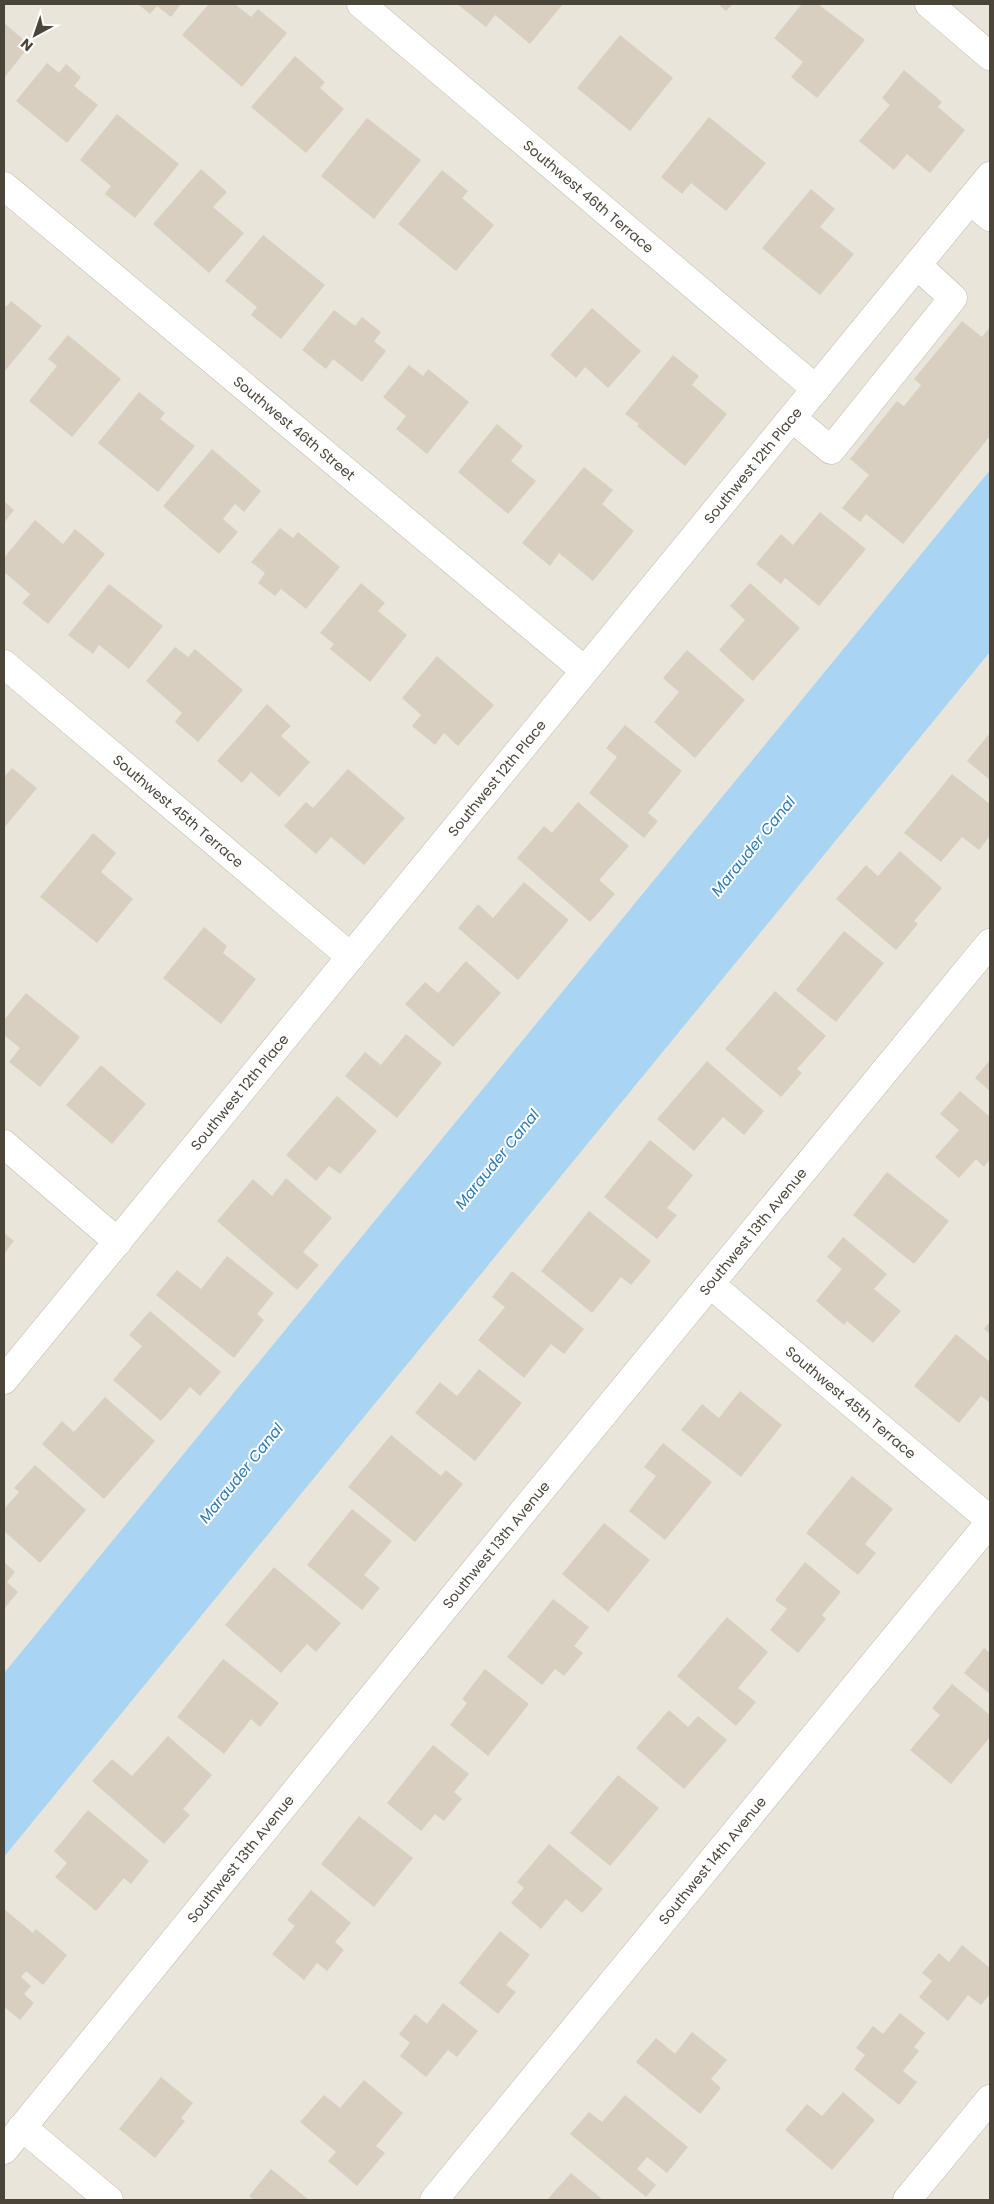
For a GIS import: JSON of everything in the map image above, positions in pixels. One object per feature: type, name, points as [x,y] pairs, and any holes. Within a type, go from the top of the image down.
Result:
[{"type":"street","name":"Southwest 46th Terrace","points":[[361,4],[816,389]]},
{"type":"street","points":[[929,4],[990,56]]},
{"type":"street","name":"Southwest 12th Place","points":[[4,1380],[917,265],[980,209],[990,176]]},
{"type":"street","name":"Southwest 46th Street","points":[[4,186],[584,670]]},
{"type":"street","points":[[792,418],[832,450],[954,298],[917,265]]},
{"type":"street","name":"Southwest 45th Terrace","points":[[4,664],[351,957]]},
{"type":"street","name":"Southwest 13th Avenue","points":[[4,2150],[481,1563],[990,943]]},
{"type":"street","points":[[4,1144],[118,1242]]},
{"type":"street","name":"Southwest 45th Terrace","points":[[710,1284],[990,1521]]},
{"type":"street","name":"Southwest 14th Avenue","points":[[434,2200],[990,1521]]},
{"type":"street","points":[[907,2200],[990,2099]]},
{"type":"street","points":[[22,2128],[109,2200]]},
{"type":"shaded area","points":[[4,4],[990,4],[990,470],[4,1673]]},
{"type":"shaded area","points":[[990,652],[990,2200],[4,2200],[4,1857]]},
{"type":"water","name":"Marauder Canal","points":[[990,470],[990,652],[4,1857],[4,1673]]},
{"type":"building","points":[[138,4],[181,4],[171,17],[157,6],[150,14]]},
{"type":"building","points":[[209,4],[235,4],[251,17],[258,9],[287,33],[242,87],[182,35]]},
{"type":"building","points":[[457,4],[563,4],[530,44],[495,15],[486,27]]},
{"type":"building","points":[[718,4],[733,4],[726,11]]},
{"type":"building","points":[[802,4],[818,4],[865,40],[817,98],[791,77],[803,62],[774,38]]},
{"type":"building","points":[[4,23],[30,45],[4,78]]},
{"type":"building","points":[[620,35],[673,78],[630,131],[577,88]]},
{"type":"building","points":[[295,56],[325,82],[320,88],[344,109],[306,153],[251,107]]},
{"type":"building","points":[[47,63],[59,73],[66,64],[81,77],[74,86],[98,105],[67,143],[16,101]]},
{"type":"building","points":[[904,70],[942,102],[938,107],[965,130],[930,173],[907,154],[894,170],[859,141],[890,105],[882,98]]},
{"type":"building","points":[[117,114],[179,164],[135,218],[105,194],[111,186],[80,160]]},
{"type":"building","points":[[709,117],[766,163],[726,211],[691,183],[682,194],[661,177]]},
{"type":"building","points":[[367,118],[421,160],[374,219],[321,176]]},
{"type":"building","points":[[201,169],[227,192],[213,207],[244,233],[209,273],[153,224]]},
{"type":"building","points":[[442,170],[468,191],[462,198],[494,225],[456,271],[398,224]]},
{"type":"building","points":[[811,189],[835,209],[820,227],[854,254],[820,295],[762,248]]},
{"type":"building","points":[[263,235],[325,285],[281,339],[251,315],[257,307],[225,281]]},
{"type":"building","points":[[11,301],[42,326],[4,372],[4,305],[6,307]]},
{"type":"building","points":[[592,308],[641,351],[608,388],[585,367],[576,378],[550,355]]},
{"type":"building","points":[[334,310],[355,326],[362,317],[381,332],[374,341],[386,351],[362,382],[333,359],[326,369],[302,350]]},
{"type":"building","points":[[962,321],[982,337],[990,327],[990,436],[903,544],[866,514],[860,522],[842,508],[869,475],[850,459],[897,401],[904,406],[921,385],[914,379]]},
{"type":"building","points":[[68,335],[121,379],[72,437],[29,401],[57,366],[48,359]]},
{"type":"building","points":[[673,355],[699,376],[692,385],[727,414],[685,466],[637,426],[639,424],[625,414]]},
{"type":"building","points":[[409,365],[423,376],[428,369],[469,402],[427,454],[396,429],[406,416],[383,397]]},
{"type":"building","points":[[139,392],[165,413],[160,419],[195,446],[158,492],[98,443]]},
{"type":"building","points":[[497,424],[523,446],[511,461],[536,481],[508,514],[458,472]]},
{"type":"building","points":[[212,449],[261,491],[244,512],[235,504],[223,519],[238,532],[219,554],[163,506]]},
{"type":"building","points":[[584,467],[613,490],[602,504],[634,531],[593,581],[559,553],[550,566],[522,543]]},
{"type":"building","points":[[4,501],[14,510],[4,523]]},
{"type":"building","points":[[820,512],[866,549],[819,606],[785,578],[781,584],[756,564],[781,534],[793,545]]},
{"type":"building","points":[[35,520],[63,544],[75,529],[105,554],[48,624],[22,603],[30,594],[4,572],[4,558]]},
{"type":"building","points":[[280,528],[293,538],[298,532],[340,567],[306,609],[281,589],[275,596],[258,583],[265,573],[251,562]]},
{"type":"building","points":[[361,583],[385,603],[378,611],[407,635],[370,682],[330,649],[334,644],[320,633]]},
{"type":"building","points":[[750,583],[800,628],[753,681],[719,650],[745,620],[730,606]]},
{"type":"building","points":[[109,584],[163,626],[129,669],[99,645],[93,654],[68,635]]},
{"type":"building","points":[[175,647],[188,657],[195,649],[243,690],[198,742],[175,722],[182,713],[146,681]]},
{"type":"building","points":[[687,650],[745,700],[695,758],[654,722],[679,692],[663,678]]},
{"type":"building","points":[[437,656],[494,705],[458,746],[444,733],[435,745],[412,726],[421,715],[402,698]]},
{"type":"building","points":[[267,704],[291,726],[281,736],[310,762],[279,797],[251,772],[242,783],[217,761]]},
{"type":"building","points":[[625,725],[682,771],[648,813],[658,821],[644,838],[589,793],[617,757],[606,748]]},
{"type":"building","points":[[990,733],[990,780],[967,761]]},
{"type":"building","points":[[12,768],[37,788],[4,828],[4,777]]},
{"type":"building","points":[[348,769],[405,818],[364,865],[331,837],[316,854],[284,826],[306,802],[313,808]]},
{"type":"building","points":[[952,774],[990,804],[990,836],[979,850],[962,837],[941,862],[904,833]]},
{"type":"building","points":[[578,802],[629,846],[599,880],[615,894],[590,922],[517,858],[544,826],[552,833]]},
{"type":"building","points":[[93,833],[116,853],[101,872],[133,899],[97,943],[40,897]]},
{"type":"building","points":[[900,851],[942,888],[914,921],[918,924],[896,950],[836,899],[866,865],[878,876]]},
{"type":"building","points":[[524,882],[569,920],[518,980],[458,928],[478,904],[493,918]]},
{"type":"building","points":[[204,927],[227,946],[223,953],[256,979],[221,1024],[163,978]]},
{"type":"building","points":[[844,931],[884,963],[836,1022],[796,990]]},
{"type":"building","points":[[466,961],[501,993],[453,1047],[405,1004],[425,982],[438,993]]},
{"type":"building","points":[[775,991],[826,1036],[797,1069],[802,1073],[781,1097],[725,1049]]},
{"type":"building","points":[[26,993],[80,1037],[40,1087],[9,1062],[20,1048],[4,1035],[4,1020]]},
{"type":"building","points":[[406,1034],[442,1063],[397,1118],[345,1076],[365,1052],[381,1065]]},
{"type":"building","points":[[990,1060],[990,1091],[975,1078]]},
{"type":"building","points":[[707,1061],[764,1111],[744,1135],[723,1117],[694,1151],[657,1119]]},
{"type":"building","points":[[101,1065],[146,1104],[112,1144],[66,1105]]},
{"type":"building","points":[[960,1091],[990,1117],[990,1159],[984,1167],[976,1159],[959,1178],[935,1157],[959,1130],[940,1114]]},
{"type":"building","points":[[337,1096],[377,1131],[340,1174],[329,1166],[316,1181],[286,1155]]},
{"type":"building","points":[[650,1140],[693,1175],[667,1208],[677,1215],[657,1239],[604,1197]]},
{"type":"building","points":[[887,1172],[949,1221],[914,1264],[853,1215]]},
{"type":"building","points":[[286,1178],[332,1218],[303,1252],[319,1265],[297,1290],[217,1221],[253,1179],[272,1196]]},
{"type":"building","points":[[589,1211],[651,1261],[631,1285],[621,1277],[592,1313],[541,1271]]},
{"type":"building","points":[[4,1233],[14,1241],[4,1254]]},
{"type":"building","points":[[843,1237],[887,1274],[874,1289],[901,1311],[873,1343],[847,1321],[844,1325],[816,1301],[842,1269],[827,1257]]},
{"type":"building","points":[[227,1256],[274,1293],[257,1314],[264,1320],[234,1358],[156,1295],[177,1270],[201,1289]]},
{"type":"building","points":[[512,1271],[584,1329],[564,1354],[551,1344],[524,1378],[478,1340],[505,1307],[492,1297]]},
{"type":"building","points":[[150,1311],[221,1372],[200,1396],[190,1387],[161,1421],[113,1380],[142,1346],[129,1335]]},
{"type":"building","points":[[990,1321],[990,1334],[984,1329]]},
{"type":"building","points":[[956,1334],[990,1362],[990,1403],[981,1396],[959,1423],[914,1386]]},
{"type":"building","points":[[479,1369],[522,1403],[475,1461],[415,1413],[440,1382],[457,1396]]},
{"type":"building","points":[[740,1391],[782,1425],[741,1477],[681,1430],[702,1404],[719,1418]]},
{"type":"building","points":[[105,1397],[155,1441],[104,1499],[42,1444],[62,1421],[74,1432]]},
{"type":"building","points":[[391,1435],[441,1476],[446,1470],[463,1484],[415,1542],[348,1487]]},
{"type":"building","points":[[663,1443],[712,1482],[665,1540],[629,1511],[656,1476],[644,1467]]},
{"type":"building","points":[[35,1465],[86,1510],[40,1563],[4,1531],[4,1509],[19,1492],[14,1488]]},
{"type":"building","points":[[852,1476],[893,1509],[865,1544],[876,1553],[858,1575],[806,1533]]},
{"type":"building","points":[[352,1509],[392,1541],[364,1575],[380,1588],[362,1610],[307,1565]]},
{"type":"building","points":[[604,1523],[650,1560],[608,1612],[562,1574]]},
{"type":"building","points":[[4,1562],[15,1572],[7,1582],[18,1592],[4,1609]]},
{"type":"building","points":[[805,1562],[841,1592],[822,1615],[826,1619],[798,1653],[770,1630],[787,1609],[775,1600]]},
{"type":"building","points":[[274,1567],[341,1623],[316,1652],[307,1644],[281,1673],[225,1625]]},
{"type":"building","points":[[553,1599],[589,1627],[574,1646],[583,1653],[564,1676],[555,1669],[542,1685],[507,1657]]},
{"type":"building","points":[[727,1617],[768,1652],[738,1688],[756,1702],[736,1726],[677,1676]]},
{"type":"building","points":[[984,1648],[990,1653],[990,1694],[964,1673]]},
{"type":"building","points":[[223,1659],[279,1703],[260,1727],[251,1719],[224,1754],[177,1717]]},
{"type":"building","points":[[485,1669],[529,1704],[488,1756],[450,1725],[467,1703],[462,1699]]},
{"type":"building","points":[[952,1684],[990,1715],[990,1737],[951,1784],[910,1750],[940,1715],[932,1708]]},
{"type":"building","points":[[669,1710],[688,1727],[698,1716],[727,1740],[684,1789],[636,1748]]},
{"type":"building","points":[[168,1736],[212,1775],[183,1809],[190,1815],[164,1844],[92,1781],[112,1759],[132,1776]]},
{"type":"building","points":[[433,1745],[469,1774],[454,1792],[462,1799],[444,1821],[435,1814],[421,1831],[387,1803]]},
{"type":"building","points":[[618,1775],[659,1808],[610,1866],[570,1833]]},
{"type":"building","points":[[88,1810],[149,1861],[131,1884],[124,1878],[96,1911],[55,1877],[67,1863],[54,1851]]},
{"type":"building","points":[[359,1816],[413,1858],[374,1907],[321,1864]]},
{"type":"building","points":[[549,1844],[603,1889],[582,1913],[566,1899],[541,1929],[511,1903],[524,1888],[517,1882]]},
{"type":"building","points":[[311,1890],[351,1923],[335,1942],[344,1950],[327,1971],[317,1963],[304,1980],[272,1954],[295,1926],[287,1920]]},
{"type":"building","points":[[4,1909],[33,1933],[36,1929],[67,1955],[43,1985],[26,1971],[21,1977],[31,1986],[24,1994],[34,2003],[20,2020],[4,2007]]},
{"type":"building","points":[[500,1931],[530,1955],[506,1985],[516,1992],[498,2014],[459,1983]]},
{"type":"building","points":[[962,1945],[990,1968],[990,1994],[981,2005],[968,1995],[948,2021],[919,1997],[932,1981],[922,1973],[939,1953],[949,1962]]},
{"type":"building","points":[[443,2003],[478,2031],[457,2057],[448,2050],[426,2077],[400,2056],[410,2043],[399,2034],[415,2014],[427,2024]]},
{"type":"building","points":[[900,2013],[925,2033],[914,2047],[919,2051],[903,2071],[917,2082],[899,2105],[854,2069],[865,2055],[856,2048],[873,2026],[883,2034]]},
{"type":"building","points":[[692,2032],[727,2060],[711,2079],[721,2088],[700,2114],[636,2062],[656,2038],[675,2054]]},
{"type":"building","points":[[161,2077],[193,2103],[181,2118],[185,2121],[155,2158],[119,2129]]},
{"type":"building","points":[[364,2080],[403,2113],[376,2146],[385,2153],[357,2186],[328,2161],[336,2152],[300,2122],[324,2095],[340,2108]]},
{"type":"building","points":[[843,2092],[875,2120],[832,2170],[785,2130],[807,2104],[822,2116]]},
{"type":"building","points":[[625,2095],[688,2147],[667,2173],[647,2157],[637,2169],[656,2185],[646,2197],[570,2134],[589,2112],[602,2122]]},
{"type":"building","points":[[271,2169],[309,2200],[254,2200],[249,2196]]},
{"type":"building","points":[[571,2173],[603,2200],[547,2200]]}]
